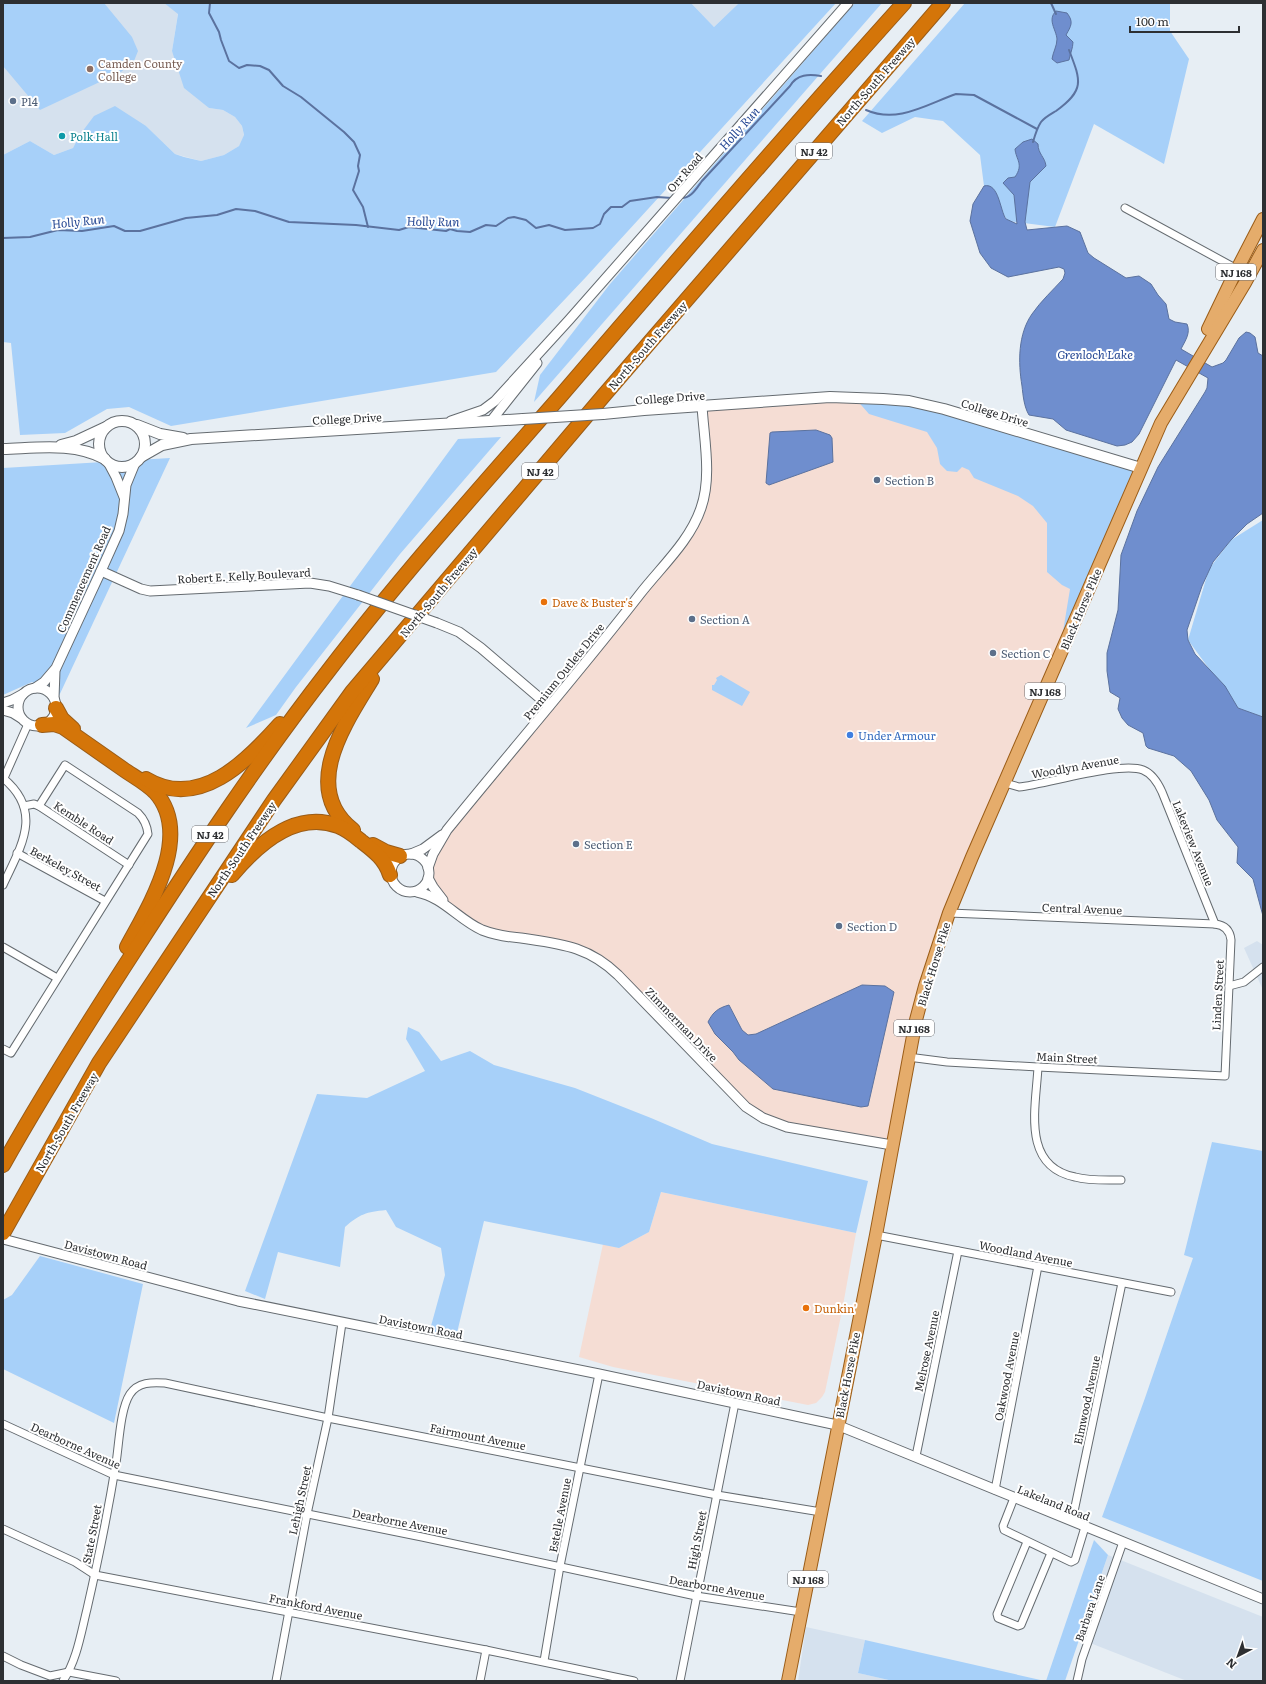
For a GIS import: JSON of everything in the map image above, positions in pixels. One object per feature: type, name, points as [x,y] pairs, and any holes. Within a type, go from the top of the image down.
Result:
[{"type":"highway","name":"NJ 42","points":[[3,1165],[33,1112],[103,1000],[209,836],[326,674],[380,605],[479,488],[813,105],[904,3]]},
{"type":"highway","name":"North-South Freeway","points":[[8,1238],[99,1064],[274,800],[352,692],[605,394],[943,3]]},
{"type":"highway","points":[[395,643],[337,740],[330,762],[329,786],[333,805],[350,828],[379,849],[406,855]]},
{"type":"highway","points":[[55,703],[62,719],[69,726],[147,780],[165,788],[187,790],[200,787],[218,779],[246,759],[260,746],[326,674]]},
{"type":"highway","points":[[42,725],[54,724],[63,727],[145,784],[161,801],[167,814],[170,834],[164,870],[151,902],[126,948],[103,1000]]},
{"type":"highway","points":[[183,936],[233,873],[257,849],[270,838],[299,825],[321,822],[340,827],[379,854],[388,868],[390,875]]},
{"type":"main road","name":"Black Horse Pike","points":[[788,1681],[820,1512],[876,1235],[908,1057],[925,986],[949,913],[1141,468],[1161,423],[1214,326],[1235,273],[1263,219]]},
{"type":"main road","name":"Black Horse Pike","points":[[1214,326],[1245,283],[1263,250]]},
{"type":"main road","points":[[1235,273],[1245,283]]},
{"type":"main road","name":"College Drive","points":[[138,460],[162,444],[191,439],[440,425],[830,397],[883,398],[909,401],[944,409],[1141,468]]},
{"type":"main road","points":[[3,449],[58,446],[76,441],[114,422],[122,420],[133,423],[141,430],[145,440],[145,450],[138,460],[122,467],[92,452],[58,446]]},
{"type":"main road","name":"College Drive","points":[[133,423],[160,434],[191,439]]},
{"type":"main road","points":[[106,460],[100,449],[99,442],[102,432],[107,426]]},
{"type":"street","name":"Orr Road","points":[[440,425],[474,414],[490,406],[569,320],[848,3]]},
{"type":"street","points":[[1125,208],[1235,273]]},
{"type":"street","name":"Orr Road","points":[[491,421],[569,320]]},
{"type":"street","name":"Premium Outlets Drive","points":[[428,868],[433,854],[447,830],[550,706],[683,542],[694,526],[702,506],[706,482],[702,406]]},
{"type":"street","name":"Commencement Road","points":[[106,460],[116,477],[124,496]]},
{"type":"street","name":"Commencement Road","points":[[34,688],[44,682],[56,668],[101,571],[119,530],[123,514],[126,485],[138,460]]},
{"type":"street","name":"Robert E. Kelly Boulevard","points":[[101,571],[141,589],[150,591],[310,583],[329,586],[459,632],[481,648],[550,706]]},
{"type":"street","name":"Commencement Road","points":[[55,703],[56,668]]},
{"type":"street","points":[[3,703],[12,700],[34,688],[46,690],[55,703],[52,719],[42,725],[35,726],[13,713],[3,710]]},
{"type":"street","points":[[23,694],[19,700],[18,709],[26,722]]},
{"type":"street","points":[[3,885],[17,853],[26,827],[27,817],[18,793],[3,778],[26,722]]},
{"type":"street","points":[[3,1049],[11,1053],[148,834],[147,826],[138,813],[65,765],[39,806]]},
{"type":"street","name":"Woodlyn Avenue","points":[[1005,783],[1024,787],[1128,768],[1139,768],[1149,773]]},
{"type":"street","name":"Lakeview Avenue","points":[[1149,773],[1162,792],[1215,924]]},
{"type":"street","name":"Kemble Road","points":[[24,806],[34,804],[39,806],[129,865]]},
{"type":"street","name":"Premium Outlets Drive","points":[[406,855],[423,849],[447,830]]},
{"type":"street","name":"Berkeley Street","points":[[17,853],[105,901]]},
{"type":"street","points":[[406,855],[423,859],[428,868],[426,885],[417,892],[409,893],[400,890],[394,884],[390,875],[393,864],[406,855]]},
{"type":"street","name":"Zimmerman Drive","points":[[428,878],[437,893],[457,914]]},
{"type":"street","name":"Zimmerman Drive","points":[[417,892],[430,896],[468,922],[491,933],[559,944],[584,951],[597,958],[618,975],[746,1107],[763,1118],[787,1127],[892,1145]]},
{"type":"street","name":"Central Avenue","points":[[949,913],[1215,924]]},
{"type":"street","name":"Linden Street","points":[[1215,924],[1227,929],[1230,935],[1225,1076]]},
{"type":"street","points":[[3,947],[57,978]]},
{"type":"street","points":[[1229,986],[1244,982],[1263,967]]},
{"type":"street","name":"Main Street","points":[[908,1057],[947,1062],[1225,1076]]},
{"type":"street","points":[[1038,1067],[1035,1132],[1037,1146],[1043,1156],[1052,1166],[1066,1175],[1081,1179],[1121,1180]]},
{"type":"street","name":"Woodland Avenue","points":[[876,1235],[1171,1292]]},
{"type":"street","name":"Davistown Road","points":[[3,1239],[8,1238],[238,1301],[599,1374],[838,1425]]},
{"type":"street","name":"Melrose Avenue","points":[[916,1456],[958,1251]]},
{"type":"street","name":"Oakwood Avenue","points":[[995,1490],[1038,1266]]},
{"type":"street","name":"Elmwood Avenue","points":[[1072,1521],[1122,1283]]},
{"type":"street","name":"Lehigh Street","points":[[276,1681],[307,1514],[328,1418],[342,1323]]},
{"type":"street","name":"Estelle Avenue","points":[[544,1661],[560,1566],[599,1374]]},
{"type":"street","name":"Fairmount Avenue","points":[[134,1390],[144,1383],[165,1383],[328,1418],[717,1495],[820,1512]]},
{"type":"street","name":"State Street","points":[[63,1681],[69,1672],[78,1645],[95,1575],[114,1475],[125,1406],[134,1390]]},
{"type":"street","name":"High Street","points":[[680,1681],[734,1404]]},
{"type":"street","name":"Dearborne Avenue","points":[[3,1424],[114,1475],[560,1566],[696,1596],[801,1612]]},
{"type":"street","name":"Lakeland Road","points":[[838,1425],[1263,1599]]},
{"type":"street","points":[[1014,1498],[1003,1526],[1004,1530],[1071,1562],[1075,1560],[1085,1527]]},
{"type":"street","name":"Frankford Avenue","points":[[3,1529],[75,1562],[95,1575],[544,1661],[634,1681]]},
{"type":"street","points":[[1027,1542],[997,1614],[998,1618],[1018,1626],[1021,1624],[1051,1553]]},
{"type":"street","name":"Barbara Lane","points":[[1077,1681],[1082,1659],[1123,1542]]},
{"type":"street","points":[[480,1681],[486,1650]]},
{"type":"street","points":[[3,1656],[21,1665],[50,1676],[69,1672],[116,1681]]},
{"type":"shaded area","name":"Camden County College","points":[[3,3],[164,3],[178,13],[172,51],[209,108],[223,110],[235,117],[242,126],[244,136],[239,146],[224,155],[201,161],[175,154],[146,126],[79,136],[73,148],[54,155],[30,141],[3,155]]},
{"type":"shaded area","points":[[3,3],[104,3],[132,37],[138,51],[134,61],[121,72],[40,110],[3,66]]},
{"type":"shaded area","points":[[164,3],[691,3],[714,27],[739,3],[836,3],[586,277],[496,372],[171,426],[129,407],[107,409],[65,433],[20,435],[11,343],[3,342],[3,155],[30,141],[54,155],[73,148],[79,136],[94,116],[115,106],[146,126],[175,154],[201,161],[224,155],[239,146],[244,135],[242,126],[235,117],[223,110],[209,108],[184,88],[172,51],[178,14]]},
{"type":"shaded area","points":[[691,3],[739,3],[714,27]]},
{"type":"shaded area","points":[[855,3],[882,3],[534,402],[540,375],[610,284]]},
{"type":"shaded area","points":[[965,3],[1170,3],[1170,31],[1189,59],[1164,164],[1094,124],[1055,227],[1008,221],[984,186],[980,155],[943,121],[915,117],[882,133],[862,121]]},
{"type":"shaded area","points":[[855,398],[909,401],[1141,468],[1059,656],[1070,589],[1062,585],[1047,572],[1047,523],[1033,506],[1018,496],[974,478],[969,470],[962,467],[957,472],[947,471],[940,464],[937,448],[927,432],[869,414]]},
{"type":"shaded area","points":[[883,399],[1141,468],[931,966],[892,1145],[763,1118],[618,975],[584,951],[503,936],[457,914],[428,878],[428,868],[433,854],[683,542],[705,495],[702,406]]},
{"type":"shaded area","points":[[501,437],[400,554],[296,687],[276,715],[246,728],[458,439]]},
{"type":"shaded area","points":[[170,458],[58,698],[32,682],[3,695],[3,468]]},
{"type":"shaded area","points":[[1263,520],[1263,717],[1238,708],[1188,640],[1209,569],[1231,540]]},
{"type":"shaded area","points":[[721,675],[750,692],[742,706],[712,690],[712,685],[714,685],[717,680],[716,678]]},
{"type":"shaded area","points":[[1257,941],[1263,945],[1263,990],[1244,948]]},
{"type":"shaded area","points":[[408,1027],[419,1032],[441,1061],[470,1051],[494,1065],[575,1088],[712,1144],[868,1181],[856,1233],[661,1192],[649,1232],[619,1248],[484,1221],[455,1341],[428,1337],[445,1275],[441,1248],[396,1227],[386,1210],[364,1214],[345,1227],[340,1267],[278,1252],[265,1299],[245,1291],[317,1094],[367,1098],[425,1071],[406,1039]]},
{"type":"shaded area","points":[[1212,1142],[1263,1151],[1263,1581],[1102,1517],[1193,1258],[1184,1255]]},
{"type":"shaded area","points":[[661,1192],[856,1233],[825,1392],[816,1403],[808,1405],[613,1367],[579,1357],[603,1244],[619,1248],[649,1232]]},
{"type":"shaded area","points":[[40,1256],[143,1284],[114,1423],[3,1369],[3,1300],[12,1295]]},
{"type":"shaded area","points":[[1094,1540],[1108,1555],[1065,1681],[1046,1681]]},
{"type":"shaded area","points":[[1108,1555],[1263,1617],[1263,1681],[1187,1681],[1080,1639]]},
{"type":"shaded area","points":[[806,1627],[865,1640],[858,1673],[893,1681],[798,1681]]},
{"type":"shaded area","points":[[865,1640],[1045,1681],[893,1681],[858,1673]]},
{"type":"water","points":[[1056,11],[1067,13],[1069,16],[1071,24],[1066,35],[1073,42],[1069,60],[1057,63],[1052,59],[1057,42],[1052,21],[1053,14]]},
{"type":"water","name":"Grenloch Lake","points":[[1032,139],[1038,144],[1046,166],[1030,182],[1025,222],[1027,230],[1067,226],[1080,232],[1088,253],[1094,258],[1126,278],[1139,276],[1151,284],[1166,304],[1169,319],[1175,322],[1187,324],[1188,334],[1181,349],[1212,367],[1223,363],[1226,360],[1239,338],[1246,332],[1255,337],[1258,353],[1263,356],[1263,513],[1247,524],[1231,540],[1213,562],[1202,586],[1187,630],[1188,640],[1195,654],[1225,686],[1238,708],[1263,717],[1263,916],[1253,879],[1237,863],[1238,847],[1217,820],[1209,800],[1191,771],[1174,756],[1148,748],[1146,746],[1143,733],[1128,725],[1122,718],[1118,709],[1120,698],[1110,692],[1107,671],[1107,653],[1118,610],[1121,555],[1137,511],[1158,467],[1205,392],[1208,378],[1176,360],[1139,434],[1132,442],[1125,445],[1117,446],[1066,430],[1053,419],[1029,415],[1024,401],[1020,367],[1020,348],[1024,330],[1032,314],[1063,279],[1065,273],[1064,269],[1059,267],[1008,277],[991,268],[980,253],[970,221],[973,204],[984,186],[989,186],[993,188],[996,193],[1006,219],[1017,224],[1014,195],[1003,183],[1008,178],[1015,177],[1018,173],[1019,162],[1015,149],[1023,142]]},
{"type":"water","points":[[816,430],[830,435],[832,438],[833,462],[769,485],[766,483],[770,433]]},
{"type":"water","points":[[862,985],[885,986],[894,992],[868,1106],[861,1107],[773,1089],[739,1060],[715,1034],[708,1022],[716,1011],[729,1005],[742,1030],[748,1035],[756,1034]]},
{"type":"waterway","points":[[210,3],[209,13],[219,32],[229,61],[239,68],[247,65],[260,66],[269,70],[283,86],[301,97],[354,142],[360,155],[358,166],[359,171],[353,190],[363,207],[368,227]]},
{"type":"waterway","points":[[1051,3],[1056,14]]},
{"type":"waterway","points":[[1033,142],[1041,122],[1065,104],[1076,91],[1078,77],[1069,50]]},
{"type":"waterway","name":"Holly Run","points":[[680,198],[687,197],[693,193],[702,181],[796,79],[808,75],[821,76]]},
{"type":"waterway","name":"Holly Run","points":[[866,110],[878,114],[901,114],[956,94],[974,95],[1037,129]]},
{"type":"waterway","name":"Holly Run","points":[[3,238],[30,237],[58,230],[82,231],[114,226],[125,231],[140,231],[186,218],[217,215],[236,209],[255,211],[289,222],[356,225],[399,230],[409,227],[446,231],[450,229],[470,232],[486,225],[496,226],[508,218],[514,217],[526,220],[536,228],[549,225],[565,230],[593,228],[600,224],[604,214],[611,207],[622,207],[630,201],[657,197],[672,198]]},
{"type":"place","name":"Camden County College","points":[[90,69]]},
{"type":"place","name":"P14","points":[[13,101]]},
{"type":"place","name":"Polk Hall","points":[[62,136]]},
{"type":"place","name":"Section B","points":[[877,480]]},
{"type":"place","name":"Dave & Buster's","points":[[544,602]]},
{"type":"place","name":"Section A","points":[[692,619]]},
{"type":"place","name":"Section C","points":[[993,653]]},
{"type":"place","name":"Under Armour","points":[[850,735]]},
{"type":"place","name":"Section E","points":[[576,844]]},
{"type":"place","name":"Section D","points":[[839,926]]},
{"type":"place","name":"Dunkin'","points":[[806,1308]]}]
